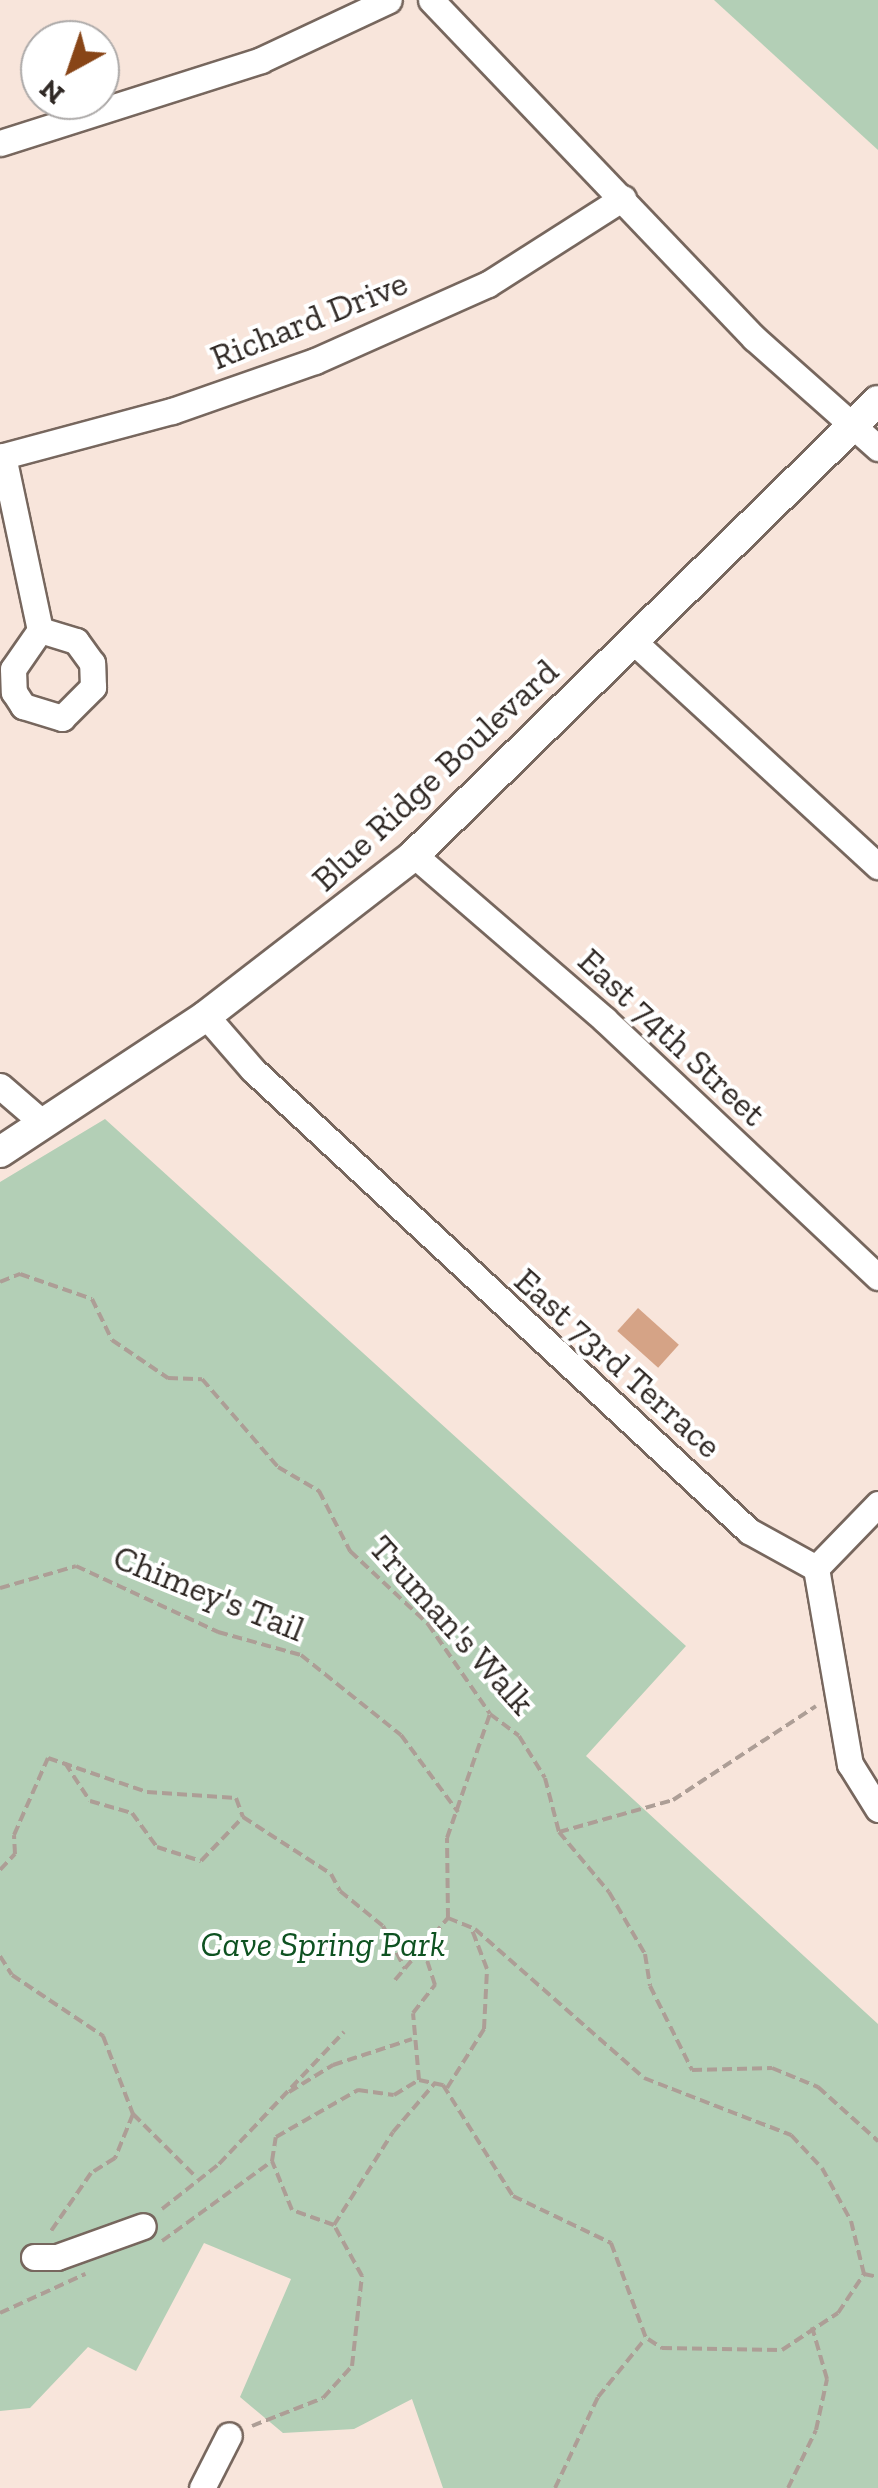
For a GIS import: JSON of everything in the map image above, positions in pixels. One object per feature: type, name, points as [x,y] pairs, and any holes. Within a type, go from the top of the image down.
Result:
[{"type":"main road","name":"Blue Ridge Boulevard","points":[[0,1152],[206,1016],[414,855],[878,401]]},
{"type":"street","points":[[0,144],[261,60],[389,0]]},
{"type":"street","points":[[431,0],[754,338],[878,448]]},
{"type":"street","name":"Richard Drive","points":[[1,457],[172,411],[315,361],[488,284],[623,198]]},
{"type":"street","points":[[1,457],[40,630]]},
{"type":"street","points":[[632,642],[878,866]]},
{"type":"street","name":"East 74th Street","points":[[414,855],[605,1020],[878,1277]]},
{"type":"street","name":"East 73rd Terrace","points":[[206,1016],[252,1069],[749,1531],[816,1568]]},
{"type":"street","points":[[0,1086],[44,1124]]},
{"type":"street","points":[[878,1504],[816,1568],[850,1764],[878,1809]]},
{"type":"street","points":[[34,2257],[57,2258],[150,2235]]},
{"type":"street","points":[[202,2488],[229,2435]]},
{"type":"path","name":"Truman's Walk","points":[[0,1282],[20,1274],[92,1299],[112,1340],[168,1378],[202,1378],[278,1466],[319,1491],[350,1552],[428,1624],[490,1714],[519,1736],[544,1778],[558,1832],[610,1892],[646,1954],[650,1986],[692,2070],[772,2068],[818,2086],[878,2141]]},
{"type":"path","name":"Chimey's Tail","points":[[0,1588],[76,1566],[218,1632],[300,1655],[401,1735],[458,1812]]},
{"type":"path","points":[[558,1832],[673,1800],[838,1691]]},
{"type":"path","points":[[396,1980],[448,1918],[447,1838],[490,1714]]},
{"type":"path","points":[[0,1870],[14,1854],[14,1835],[48,1758],[147,1792],[236,1798],[244,1817],[331,1874],[340,1891],[383,1926],[404,1969]]},
{"type":"path","points":[[64,1761],[90,1802],[132,1813],[157,1847],[201,1861],[244,1817]]},
{"type":"path","points":[[229,2435],[322,2398],[352,2366],[362,2276],[334,2225],[292,2210],[272,2161],[276,2137],[358,2090],[394,2095],[419,2080],[446,2090],[513,2196],[611,2243],[646,2338],[662,2348],[782,2350],[838,2313],[864,2274],[851,2221],[822,2168],[791,2134],[644,2078],[471,1927],[448,1918]]},
{"type":"path","points":[[446,2090],[484,2029],[487,1969],[471,1927]]},
{"type":"path","points":[[419,2080],[412,2040],[414,2012],[436,1984],[423,1947]]},
{"type":"path","points":[[0,1956],[12,1975],[102,2036],[133,2114],[196,2176]]},
{"type":"path","points":[[150,2235],[196,2176],[219,2164],[344,2032]]},
{"type":"path","points":[[285,2094],[333,2065],[412,2040]]},
{"type":"path","points":[[334,2225],[393,2132],[435,2083]]},
{"type":"path","points":[[34,2257],[91,2172],[115,2158],[133,2114]]},
{"type":"path","points":[[150,2235],[272,2161]]},
{"type":"path","points":[[0,2313],[88,2273]]},
{"type":"path","points":[[864,2274],[878,2276]]},
{"type":"path","points":[[788,2488],[816,2430],[827,2379],[812,2328]]},
{"type":"path","points":[[556,2488],[598,2397],[646,2338]]},
{"type":"green space","points":[[714,0],[878,0],[878,150]]},
{"type":"green space","name":"Cave Spring Park","points":[[105,1119],[686,1646],[586,1756],[878,2024],[878,2488],[443,2488],[412,2399],[354,2429],[283,2433],[240,2397],[291,2279],[204,2243],[136,2371],[88,2347],[30,2408],[0,2411],[0,1182]]},
{"type":"building","points":[[638,1308],[679,1345],[658,1368],[617,1331]]}]
